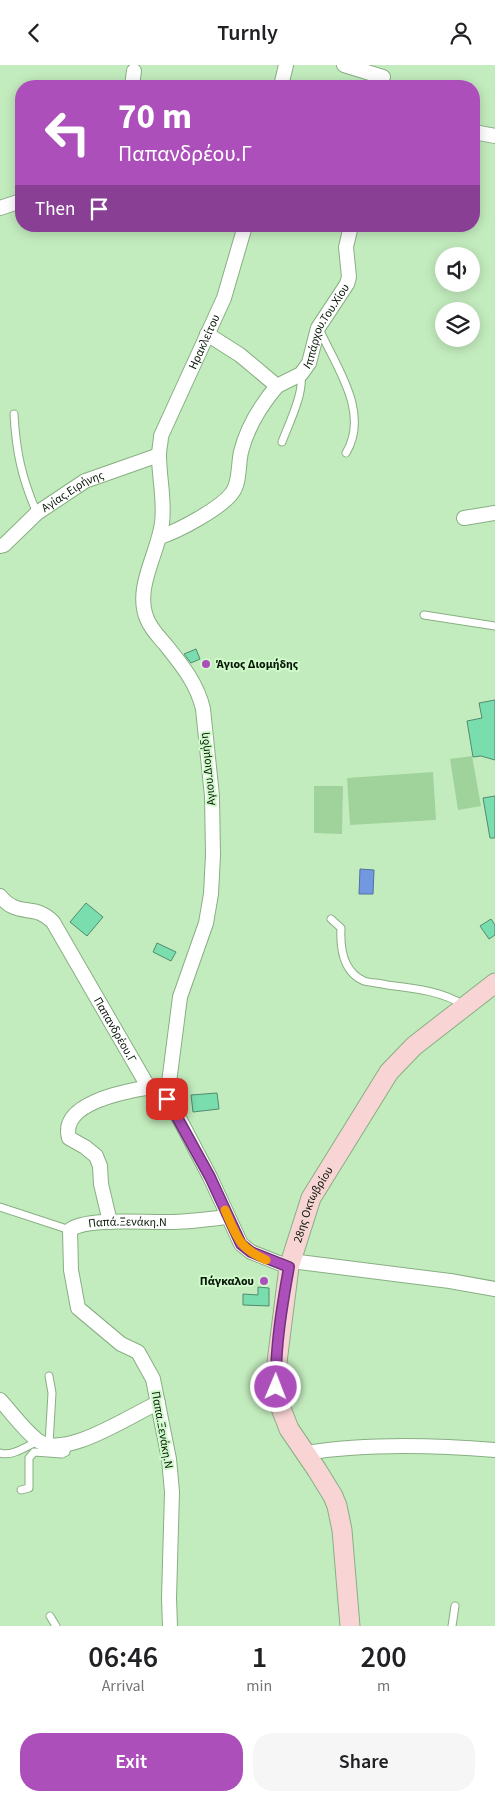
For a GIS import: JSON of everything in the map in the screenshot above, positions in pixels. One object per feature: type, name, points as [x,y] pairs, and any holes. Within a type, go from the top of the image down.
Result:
[{"type":"main road","name":"28ης Οκτωβρίου","points":[[350,1626],[340,1516],[329,1489],[286,1425],[276,1393],[280,1322],[290,1264],[311,1197],[389,1072],[414,1047],[495,983]]},
{"type":"street","points":[[282,80],[286,65]]},
{"type":"street","points":[[344,65],[383,77]]},
{"type":"street","points":[[133,80],[134,71]]},
{"type":"street","points":[[480,134],[495,136]]},
{"type":"street","points":[[0,208],[15,203]]},
{"type":"street","name":"Ηρακλείτου","points":[[159,455],[161,436],[224,298],[243,232]]},
{"type":"street","name":"Ιππάρχου.Του.Χίου","points":[[277,385],[301,374],[309,363],[318,328],[348,284],[346,247],[350,232]]},
{"type":"street","points":[[160,537],[176,531],[213,509],[232,494],[245,438],[262,404],[277,385],[240,355],[207,334]]},
{"type":"street","name":"Αγίας.Ειρήνης","points":[[0,547],[37,513],[85,481],[159,455]]},
{"type":"street","name":"Αγιου.Διομήδη","points":[[159,455],[163,509],[160,537],[144,590],[144,613],[149,625],[188,674],[200,697],[203,709],[212,796],[214,855],[211,894],[206,923],[180,997],[167,1099]]},
{"type":"street","points":[[464,518],[495,513]]},
{"type":"street","name":"Παπανδρέου.Γ","points":[[0,896],[12,907],[42,913],[53,922],[146,1083],[167,1099],[210,1177],[238,1239],[245,1248],[259,1257],[290,1264],[450,1281],[495,1289]]},
{"type":"street","points":[[110,1222],[101,1183],[99,1162],[92,1152],[69,1138],[68,1126],[70,1120],[81,1108],[111,1096],[150,1087]]},
{"type":"street","name":"Παπά.Ξενάκη.Ν","points":[[70,1230],[85,1225],[110,1222],[172,1222],[228,1217]]},
{"type":"street","name":"Παπα.Ξενάκη.Ν","points":[[70,1230],[71,1270],[78,1308],[121,1344],[138,1352],[152,1379],[169,1459],[172,1492],[170,1626]]},
{"type":"street","points":[[0,1400],[43,1443],[66,1445],[89,1438],[158,1403]]},
{"type":"street","points":[[306,1453],[329,1449],[382,1447],[449,1447],[495,1450]]},
{"type":"lane","points":[[318,328],[352,398],[355,427],[352,443],[346,453]]},
{"type":"lane","points":[[282,442],[296,406],[302,382],[301,374]]},
{"type":"lane","points":[[14,414],[16,446],[26,489],[37,513]]},
{"type":"lane","points":[[424,615],[495,626]]},
{"type":"lane","points":[[331,919],[341,928],[341,953],[344,960],[363,980],[427,992],[456,1000],[465,1006]]},
{"type":"lane","points":[[0,1207],[70,1230]]},
{"type":"lane","points":[[0,1453],[5,1455],[43,1443],[52,1393],[49,1376]]},
{"type":"lane","points":[[21,1490],[29,1488],[29,1458],[34,1452],[62,1454],[66,1452],[66,1445]]},
{"type":"lane","points":[[452,1626],[455,1606]]},
{"type":"lane","points":[[50,1616],[56,1626]]},
{"type":"green space","points":[[472,756],[481,806],[458,810],[450,759]]},
{"type":"green space","points":[[433,772],[436,820],[350,825],[347,778]]},
{"type":"green space","points":[[314,786],[343,786],[342,834],[314,833]]},
{"type":"water","points":[[360,869],[374,870],[373,894],[359,894]]},
{"type":"building","points":[[196,649],[200,659],[191,663],[184,654]]},
{"type":"building","points":[[495,700],[495,760],[481,756],[473,757],[467,721],[482,718],[479,703]]},
{"type":"building","points":[[495,796],[495,838],[490,838],[483,798]]},
{"type":"building","points":[[86,903],[103,917],[87,936],[70,922]]},
{"type":"building","points":[[491,919],[495,925],[495,935],[489,939],[480,926]]},
{"type":"building","points":[[157,943],[176,952],[171,961],[153,952]]},
{"type":"building","points":[[217,1093],[219,1109],[193,1112],[191,1095]]},
{"type":"building","points":[[258,1287],[269,1288],[269,1306],[243,1305],[243,1294],[258,1295]]},
{"type":"slow traffic","points":[[225,1210],[241,1244],[266,1260]]},
{"type":"place","name":"Άγιος Διομήδης","points":[[206,664]]},
{"type":"place","name":"Πάγκαλου","points":[[264,1281]]},
{"type":"route","points":[[167,1099],[210,1177],[241,1244],[251,1252],[289,1267],[280,1322],[276,1387]]}]
